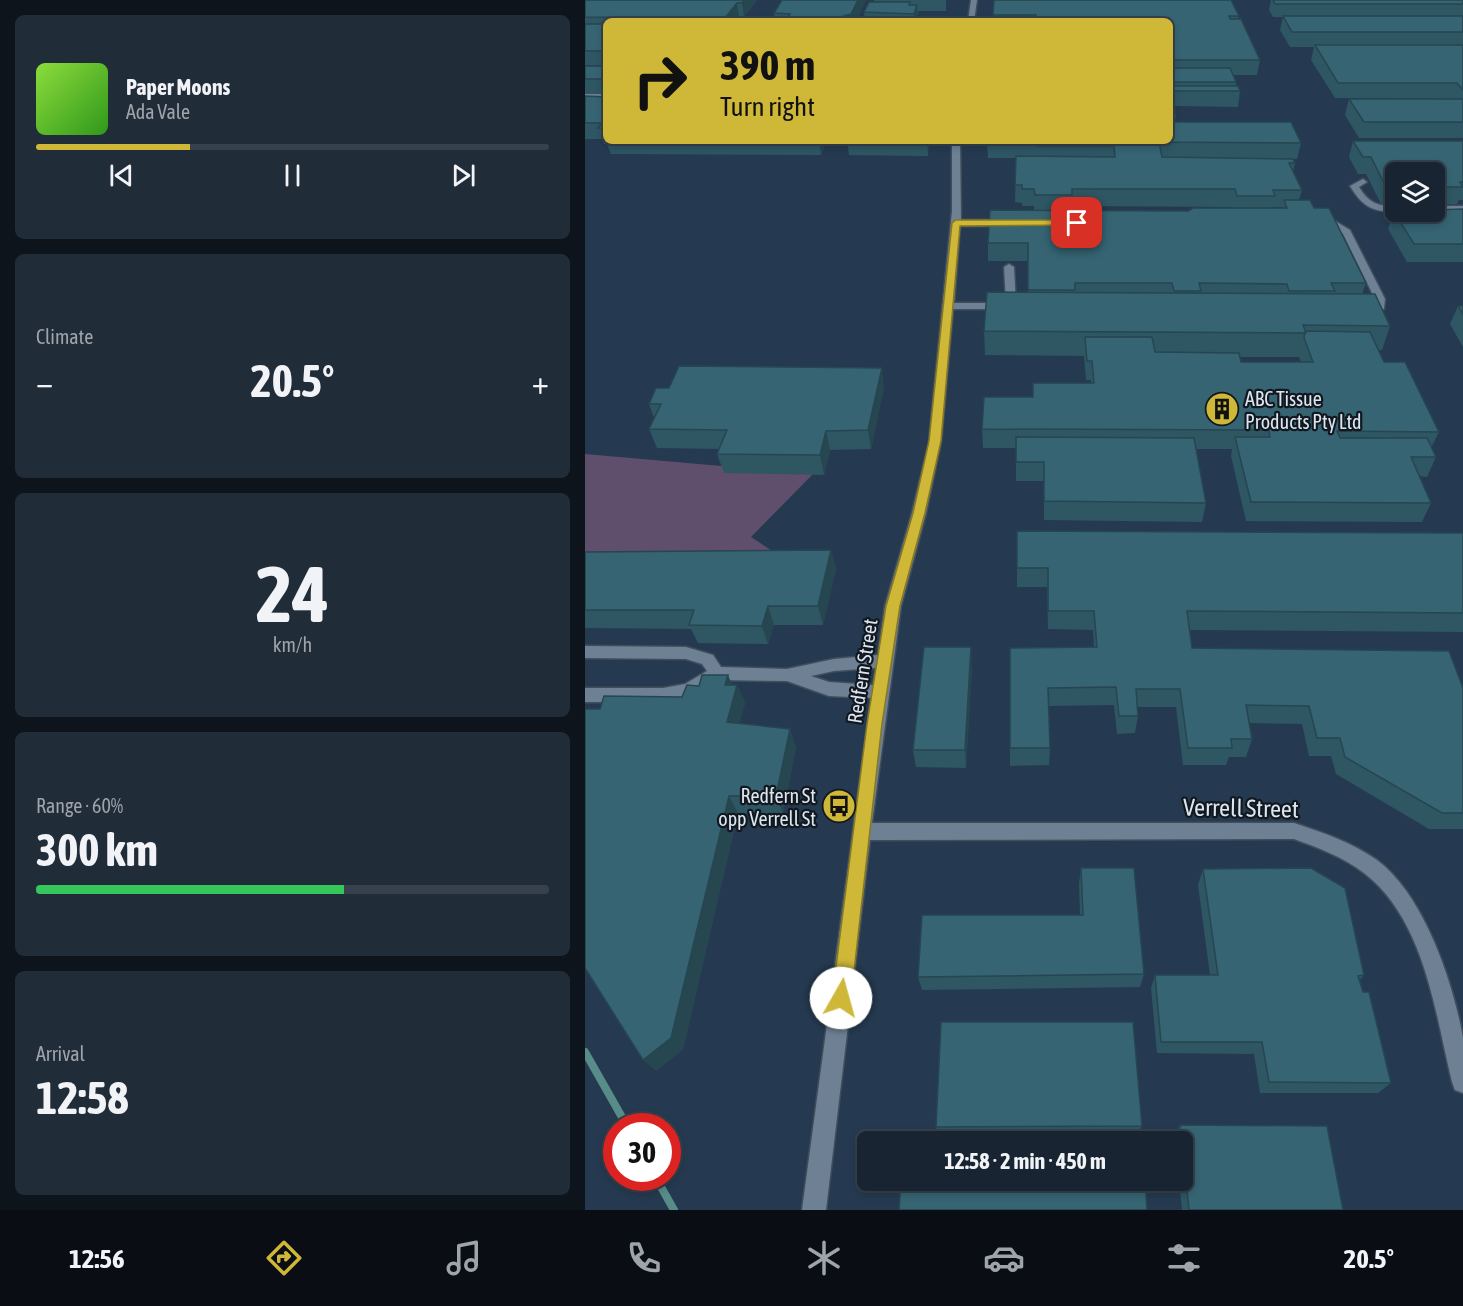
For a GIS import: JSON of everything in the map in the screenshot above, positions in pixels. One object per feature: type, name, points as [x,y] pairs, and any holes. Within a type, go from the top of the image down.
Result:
[{"type":"street","points":[[971,18],[974,0]]},
{"type":"street","points":[[585,96],[603,96]]},
{"type":"street","name":"Redfern Street","points":[[814,1210],[893,606],[919,513],[935,441],[956,223],[956,144]]},
{"type":"street","points":[[1363,182],[1354,186],[1365,205],[1371,208],[1385,209]]},
{"type":"street","points":[[1445,209],[1463,209]]},
{"type":"street","points":[[956,223],[1020,223]]},
{"type":"street","points":[[1308,223],[1335,224],[1347,232],[1380,299],[1380,307],[1353,313]]},
{"type":"street","points":[[1009,267],[1011,306]]},
{"type":"street","points":[[949,306],[1011,306],[1024,311]]},
{"type":"street","points":[[585,652],[686,652],[707,659],[717,673]]},
{"type":"street","points":[[585,695],[663,695],[689,690],[717,673],[787,675],[834,665],[885,661]]},
{"type":"street","points":[[787,675],[829,689],[880,692]]},
{"type":"street","name":"Verrell Street","points":[[862,832],[1294,831],[1324,838],[1354,854],[1383,876],[1412,913],[1426,947],[1463,1082]]},
{"type":"shaded area","points":[[585,0],[1463,0],[1463,1210],[585,1210]]},
{"type":"shaded area","points":[[585,454],[813,474],[751,537],[800,569],[585,573]]},
{"type":"building","points":[[585,0],[744,0],[742,3],[737,3],[725,18],[585,17]]},
{"type":"building","points":[[782,0],[858,0],[851,14],[837,18],[788,17],[790,14],[774,13]]},
{"type":"building","points":[[994,0],[1231,0],[1239,16],[1229,16],[1230,19],[1241,19],[1260,60],[1173,60],[1173,18],[1036,18],[1036,15],[993,15]]},
{"type":"building","points":[[1273,0],[1463,0],[1463,4],[1275,4]]},
{"type":"building","points":[[869,2],[910,2],[909,5],[917,5],[914,14],[864,12]]},
{"type":"building","points":[[1283,16],[1463,16],[1463,32],[1292,32]]},
{"type":"building","points":[[585,24],[603,24],[603,51],[585,51]]},
{"type":"building","points":[[1315,45],[1463,45],[1463,90],[1457,83],[1338,83]]},
{"type":"building","points":[[585,66],[603,66],[603,79],[585,79]]},
{"type":"building","points":[[1173,68],[1230,68],[1236,82],[1173,82]]},
{"type":"building","points":[[1173,86],[1238,86],[1240,91],[1173,91]]},
{"type":"building","points":[[585,96],[603,97],[603,128],[598,128],[602,123],[585,123]]},
{"type":"building","points":[[1349,99],[1463,99],[1463,122],[1364,122]]},
{"type":"building","points":[[1173,122],[1291,122],[1301,143],[1173,142]]},
{"type":"building","points":[[1353,141],[1463,141],[1463,182],[1460,182],[1463,187],[1445,187],[1445,162],[1385,162],[1385,185],[1371,157],[1363,157]]},
{"type":"building","points":[[1037,144],[1159,144],[1162,157],[1293,159],[1295,163],[1289,163],[1302,190],[1273,190],[1275,196],[1237,196],[1235,189],[1072,189],[1072,195],[1035,195],[1034,189],[1022,189],[1022,185],[1015,185],[1016,156],[1115,157],[1114,146],[1037,146]]},
{"type":"building","points":[[1284,200],[1310,200],[1314,208],[1329,208],[1366,283],[1331,283],[1335,291],[1289,291],[1287,284],[1199,283],[1201,291],[1174,291],[1172,283],[1075,283],[1075,290],[1028,290],[1028,243],[988,243],[990,210],[1188,211],[1193,208],[1287,208]]},
{"type":"building","points":[[1463,209],[1463,244],[1414,244],[1400,222],[1445,222],[1445,210]]},
{"type":"building","points":[[987,292],[1375,294],[1390,326],[1303,325],[1306,333],[984,331]]},
{"type":"building","points":[[1305,331],[1370,332],[1384,362],[1405,362],[1439,432],[1337,431],[1340,438],[1427,438],[1436,457],[1411,457],[1431,503],[1251,502],[1235,437],[1270,437],[1269,430],[982,429],[984,397],[1033,397],[1033,383],[1094,383],[1092,361],[1087,361],[1085,337],[1152,337],[1155,352],[1239,353],[1241,362],[1313,362],[1304,338]]},
{"type":"building","points":[[679,366],[882,368],[868,430],[826,431],[820,455],[717,454],[727,430],[649,429],[661,404],[649,404],[656,388],[669,388]]},
{"type":"building","points":[[1016,437],[1194,438],[1206,503],[1044,501],[1044,462],[1016,462]]},
{"type":"building","points":[[1017,531],[1463,533],[1463,613],[1187,611],[1192,648],[1449,651],[1463,688],[1463,813],[1442,813],[1345,757],[1340,738],[1317,738],[1309,706],[1246,705],[1252,739],[1231,739],[1232,748],[1188,748],[1180,689],[1136,689],[1138,716],[1119,716],[1116,687],[1048,688],[1050,748],[1010,748],[1010,648],[1097,647],[1094,611],[1048,611],[1048,568],[1017,568]]},
{"type":"building","points":[[831,550],[818,606],[768,606],[762,626],[689,625],[694,610],[585,610],[585,552]]},
{"type":"building","points":[[924,647],[971,647],[965,750],[913,750]]},
{"type":"building","points":[[702,675],[728,675],[725,685],[737,685],[727,722],[790,729],[776,796],[729,796],[671,1038],[643,1060],[585,968],[585,709],[600,709],[604,696],[682,697],[687,685],[699,686]]},
{"type":"building","points":[[1081,868],[1134,868],[1144,974],[918,977],[922,915],[1083,915]]},
{"type":"building","points":[[1311,868],[1345,888],[1364,975],[1358,976],[1363,992],[1369,992],[1391,1083],[1269,1082],[1262,1042],[1161,1042],[1155,975],[1218,975],[1203,869]]},
{"type":"building","points":[[941,1022],[1133,1022],[1142,1126],[936,1127]]},
{"type":"building","points":[[1180,1125],[1327,1126],[1343,1210],[1189,1210],[1187,1191],[1193,1191],[1193,1131],[1181,1131]]},
{"type":"building","points":[[900,1191],[1146,1191],[1147,1210],[899,1210]]},
{"type":"waterway","points":[[585,1052],[620,1113]]},
{"type":"waterway","points":[[663,1191],[674,1210]]},
{"type":"place","name":"ABC Tissue Products Pty Ltd","points":[[1222,409]]},
{"type":"place","name":"Redfern St opp Verrell St","points":[[839,806]]},
{"type":"route","points":[[841,998],[875,724],[893,606],[919,513],[935,441],[956,223],[1077,223]]}]
